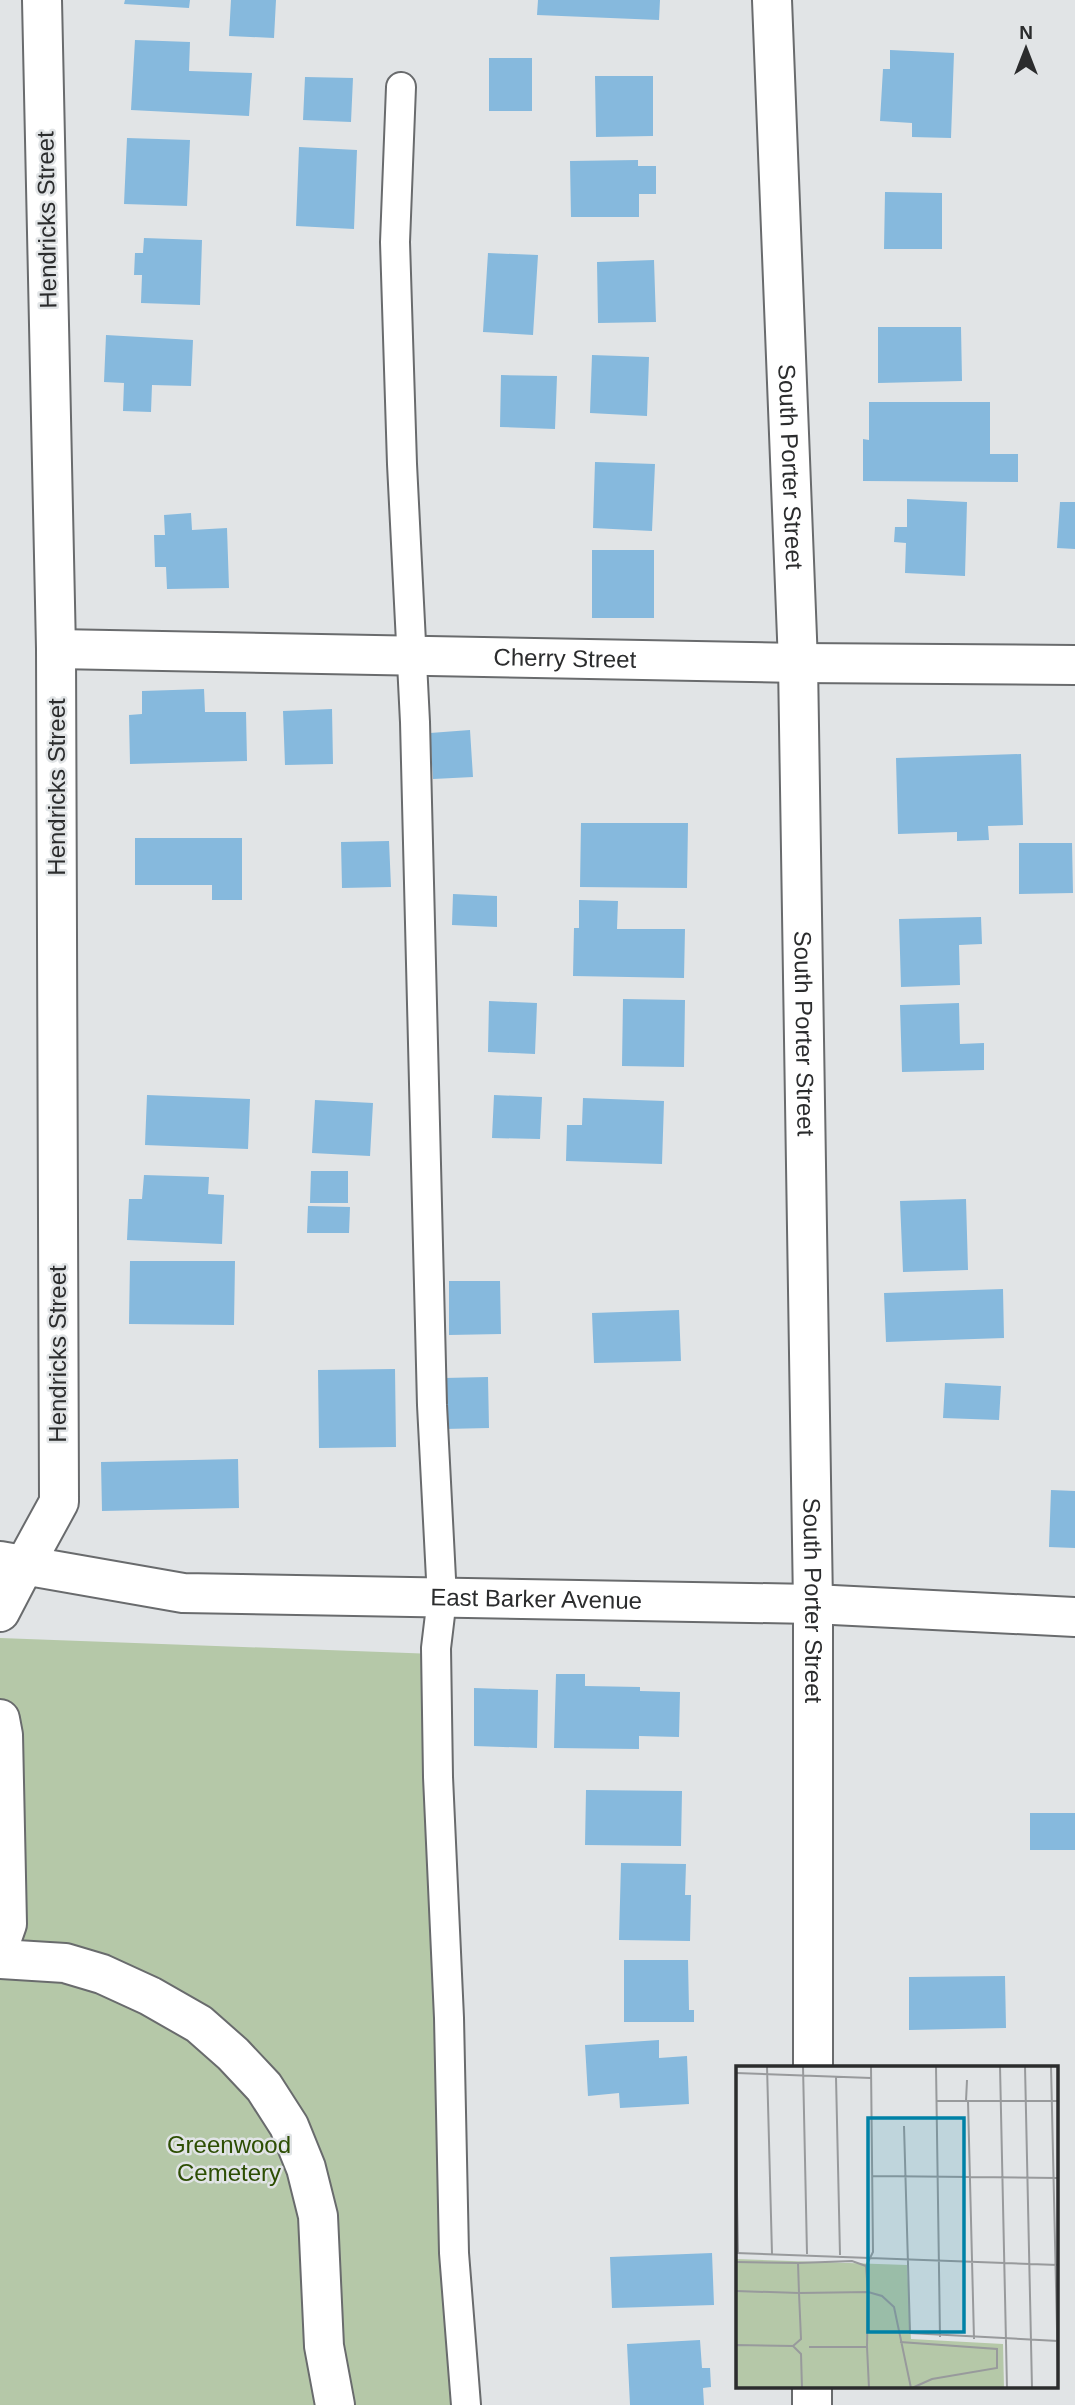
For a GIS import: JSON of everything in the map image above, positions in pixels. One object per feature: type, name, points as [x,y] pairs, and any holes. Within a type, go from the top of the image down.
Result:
[{"type":"street","name":"Hendricks Street","points":[[0,1612],[12,1564],[59,1502],[56,649],[42,0]]},
{"type":"street","name":"South Porter Street","points":[[772,0],[798,663],[813,1604],[813,2066]]},
{"type":"street","name":"Cherry Street","points":[[56,649],[798,663],[1075,665]]},
{"type":"street","name":"East Barker Avenue","points":[[12,1564],[183,1593],[813,1604],[1075,1617]]},
{"type":"street","points":[[0,1719],[3,1735],[7,1924],[0,1944]]},
{"type":"street","points":[[0,1959],[65,1963],[102,1974],[150,1996],[198,2024],[233,2054],[264,2087],[289,2126],[306,2168],[318,2216],[324,2346],[335,2405]]},
{"type":"lane","points":[[401,87],[395,242],[415,722],[432,1405],[442,1598],[436,1648],[438,1777],[449,2018],[454,2253],[466,2405]]},
{"type":"green space","name":"Greenwood Cemetery","points":[[0,1638],[435,1654],[471,2405],[0,2405]]},
{"type":"building","points":[[125,0],[190,0],[189,8],[124,4]]},
{"type":"building","points":[[231,0],[276,0],[274,38],[229,36]]},
{"type":"building","points":[[538,0],[660,0],[659,20],[537,15]]},
{"type":"building","points":[[135,40],[190,42],[189,71],[252,73],[249,116],[131,110]]},
{"type":"building","points":[[890,50],[954,53],[951,138],[912,137],[912,123],[880,121],[883,69],[890,69]]},
{"type":"building","points":[[489,58],[532,58],[532,111],[489,111]]},
{"type":"building","points":[[595,76],[653,76],[653,136],[596,137]]},
{"type":"building","points":[[305,77],[353,78],[351,122],[303,120]]},
{"type":"building","points":[[127,138],[190,140],[187,206],[124,204]]},
{"type":"building","points":[[299,147],[357,150],[354,229],[296,226]]},
{"type":"building","points":[[638,160],[638,166],[656,166],[656,194],[639,194],[639,217],[571,217],[570,161]]},
{"type":"building","points":[[885,192],[942,193],[942,249],[884,249]]},
{"type":"building","points":[[144,238],[202,240],[200,305],[141,303],[142,275],[134,275],[135,253],[143,253]]},
{"type":"building","points":[[488,253],[538,255],[533,335],[483,332]]},
{"type":"building","points":[[654,260],[656,322],[598,323],[597,262]]},
{"type":"building","points":[[878,327],[961,327],[962,381],[878,383]]},
{"type":"building","points":[[106,335],[193,340],[191,386],[152,385],[151,412],[123,411],[124,383],[104,382]]},
{"type":"building","points":[[592,355],[649,357],[647,416],[590,413]]},
{"type":"building","points":[[501,375],[557,376],[555,429],[500,427]]},
{"type":"building","points":[[869,402],[990,402],[990,454],[1018,454],[1018,482],[863,481],[863,439],[869,440]]},
{"type":"building","points":[[595,462],[655,464],[652,531],[593,528]]},
{"type":"building","points":[[907,499],[967,502],[965,576],[905,573],[906,543],[894,542],[895,527],[907,527]]},
{"type":"building","points":[[1060,502],[1075,502],[1075,549],[1057,548]]},
{"type":"building","points":[[191,513],[192,530],[227,528],[229,588],[167,589],[166,567],[155,567],[154,535],[165,535],[164,515]]},
{"type":"building","points":[[592,550],[654,550],[654,618],[592,618]]},
{"type":"building","points":[[204,689],[205,712],[246,712],[247,761],[130,764],[129,715],[142,714],[142,691]]},
{"type":"building","points":[[332,709],[333,764],[285,765],[283,711]]},
{"type":"building","points":[[470,730],[473,777],[433,779],[430,733]]},
{"type":"building","points":[[1021,754],[1023,825],[988,826],[989,840],[957,841],[957,832],[898,834],[896,758]]},
{"type":"building","points":[[581,823],[688,823],[687,888],[580,887]]},
{"type":"building","points":[[135,838],[242,838],[242,900],[212,900],[212,885],[135,885]]},
{"type":"building","points":[[389,841],[391,887],[342,888],[341,842]]},
{"type":"building","points":[[1019,843],[1072,843],[1073,893],[1019,894]]},
{"type":"building","points":[[453,894],[497,896],[497,927],[452,925]]},
{"type":"building","points":[[579,900],[618,901],[617,929],[685,929],[684,978],[573,976],[574,928],[579,928]]},
{"type":"building","points":[[981,917],[982,944],[959,945],[960,985],[901,987],[899,919]]},
{"type":"building","points":[[623,999],[685,1000],[684,1067],[622,1066]]},
{"type":"building","points":[[489,1001],[537,1003],[535,1054],[488,1052]]},
{"type":"building","points":[[959,1003],[960,1044],[984,1043],[984,1070],[902,1072],[900,1005]]},
{"type":"building","points":[[147,1095],[250,1099],[248,1149],[145,1145]]},
{"type":"building","points":[[494,1095],[542,1097],[540,1139],[492,1138]]},
{"type":"building","points":[[583,1098],[664,1101],[662,1164],[566,1161],[567,1125],[582,1125]]},
{"type":"building","points":[[315,1100],[373,1103],[370,1156],[312,1153]]},
{"type":"building","points":[[311,1171],[348,1171],[348,1203],[310,1203]]},
{"type":"building","points":[[144,1175],[209,1177],[208,1194],[224,1195],[222,1244],[127,1240],[129,1199],[142,1199]]},
{"type":"building","points":[[966,1199],[968,1270],[903,1272],[900,1201]]},
{"type":"building","points":[[308,1206],[350,1207],[349,1233],[307,1233]]},
{"type":"building","points":[[130,1261],[235,1261],[234,1325],[129,1324]]},
{"type":"building","points":[[449,1281],[500,1281],[501,1334],[449,1335]]},
{"type":"building","points":[[1003,1289],[1004,1338],[886,1342],[884,1293]]},
{"type":"building","points":[[679,1310],[681,1361],[594,1363],[592,1313]]},
{"type":"building","points":[[395,1369],[396,1447],[319,1448],[318,1370]]},
{"type":"building","points":[[488,1377],[489,1428],[444,1429],[444,1378]]},
{"type":"building","points":[[945,1383],[1001,1386],[999,1420],[943,1418]]},
{"type":"building","points":[[238,1459],[239,1508],[102,1511],[101,1462]]},
{"type":"building","points":[[1051,1490],[1075,1491],[1075,1548],[1049,1547]]},
{"type":"building","points":[[556,1674],[585,1674],[585,1686],[640,1687],[640,1691],[680,1692],[679,1737],[639,1736],[639,1749],[554,1748]]},
{"type":"building","points":[[474,1688],[538,1690],[537,1748],[474,1746]]},
{"type":"building","points":[[586,1790],[682,1791],[681,1846],[585,1845]]},
{"type":"building","points":[[1030,1813],[1075,1813],[1075,1850],[1030,1850]]},
{"type":"building","points":[[621,1863],[686,1864],[685,1895],[691,1895],[690,1941],[619,1940]]},
{"type":"building","points":[[624,1960],[688,1960],[689,2010],[694,2010],[694,2022],[624,2022]]},
{"type":"building","points":[[1005,1976],[1006,2028],[909,2030],[909,1977]]},
{"type":"building","points":[[659,2040],[659,2058],[687,2056],[689,2104],[620,2108],[619,2093],[588,2096],[585,2045]]},
{"type":"building","points":[[712,2253],[714,2305],[612,2308],[610,2257]]},
{"type":"building","points":[[700,2340],[702,2368],[710,2368],[711,2387],[703,2388],[704,2405],[630,2405],[627,2344]]}]
